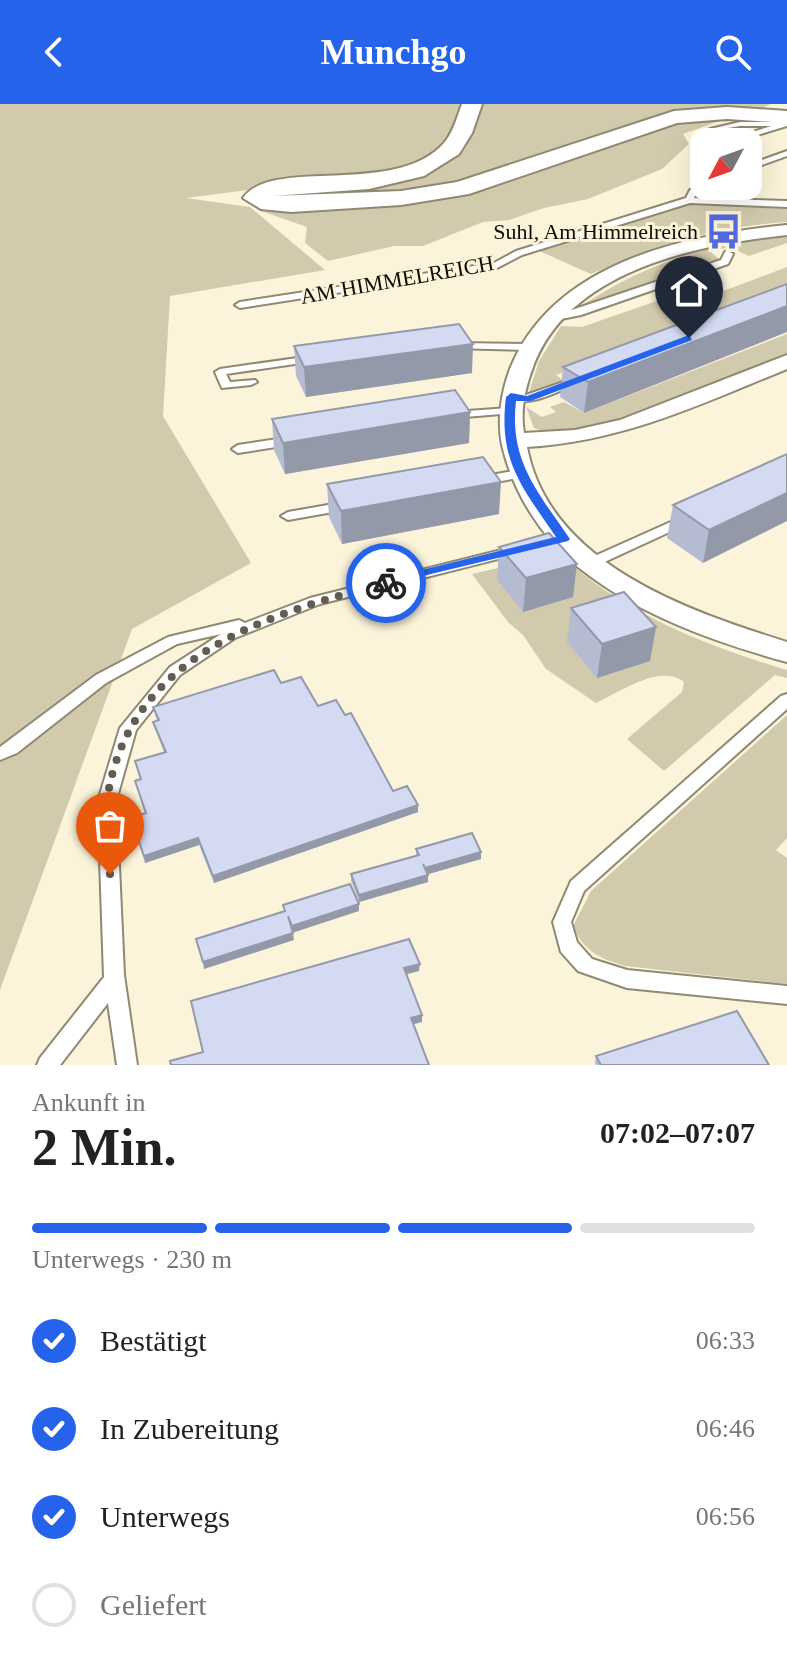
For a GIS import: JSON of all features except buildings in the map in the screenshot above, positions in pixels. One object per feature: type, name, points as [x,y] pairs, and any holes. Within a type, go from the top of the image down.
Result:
[{"type":"main road","points":[[472,104],[457,142],[445,155],[424,167],[382,179],[277,187],[260,192],[255,198],[270,204],[291,205],[447,193],[500,178],[654,121],[689,115],[739,113],[786,122]]},
{"type":"street","points":[[787,230],[706,242],[645,261],[585,291],[556,317],[530,347],[510,404],[512,441],[519,474],[548,543],[593,562],[614,578],[704,627],[787,652]]},
{"type":"street","points":[[512,441],[575,437],[627,425],[785,364]]},
{"type":"lane","points":[[786,122],[741,138],[714,129],[737,123],[786,122]]},
{"type":"lane","points":[[762,163],[787,153]]},
{"type":"lane","name":"AM HIMMELREICH","points":[[240,305],[497,265],[519,253],[689,200],[787,204]]},
{"type":"lane","points":[[556,317],[577,313],[725,262],[728,254]]},
{"type":"lane","points":[[445,344],[530,347]]},
{"type":"lane","points":[[251,382],[226,386],[220,372],[327,357]]},
{"type":"lane","points":[[435,418],[510,404],[580,379]]},
{"type":"lane","points":[[238,449],[304,439]]},
{"type":"lane","points":[[473,483],[519,474]]},
{"type":"lane","points":[[288,516],[365,502]]},
{"type":"lane","points":[[593,562],[701,512]]},
{"type":"lane","points":[[127,1065],[114,980],[107,801],[128,728],[175,671],[230,635],[263,620],[315,601],[548,543]]},
{"type":"lane","points":[[0,754],[11,749],[101,679],[173,640],[263,620]]},
{"type":"lane","points":[[786,1000],[627,979],[585,965],[568,946],[562,922],[577,886],[787,700]]},
{"type":"lane","points":[[47,1065],[114,980]]},
{"type":"shaded area","points":[[0,104],[462,104],[443,144],[406,170],[186,198],[250,207],[325,270],[170,296],[163,416],[251,563],[132,629],[0,990]]},
{"type":"shaded area","points":[[481,104],[771,104],[754,111],[657,116],[425,192],[322,194],[308,189],[432,170],[461,150]]},
{"type":"shaded area","points":[[733,116],[700,128],[690,128],[690,131],[683,134],[689,144],[662,169],[588,199],[544,208],[509,220],[483,222],[423,246],[394,246],[328,261],[305,243],[307,227],[261,211],[435,200],[504,184],[683,120]]},
{"type":"shaded area","points":[[695,203],[787,209],[787,222],[735,228],[687,239],[591,274],[537,250]]},
{"type":"shaded area","points":[[787,236],[787,243],[749,256],[729,247],[711,252],[720,260],[709,261],[580,307],[628,279],[679,258],[732,244]]},
{"type":"shaded area","points":[[787,267],[787,286],[556,375],[564,381],[529,392],[539,361],[561,326],[582,327],[694,288],[710,296]]},
{"type":"shaded area","points":[[787,334],[787,354],[660,408],[623,420],[588,429],[558,432],[534,428],[526,407],[542,417],[556,412],[550,407],[564,402],[584,413]]},
{"type":"shaded area","points":[[559,554],[610,594],[638,610],[695,638],[787,670],[787,678],[775,675],[664,771],[627,739],[682,692],[684,682],[675,677],[652,677],[596,703],[546,669],[523,635],[508,622],[472,574]]},
{"type":"shaded area","points":[[787,715],[787,838],[776,850],[787,858],[787,984],[625,966],[601,957],[588,948],[573,926],[591,891]]},
{"type":"way so far","points":[[110,874],[107,801],[128,728],[175,671],[230,635],[263,620],[315,601],[386,583]]},
{"type":"place","name":"Suhl, Am Himmelreich","points":[[724,231]]},
{"type":"route","points":[[386,583],[564,539],[527,491],[519,474],[509,419],[511,397],[527,399],[689,338]]}]
